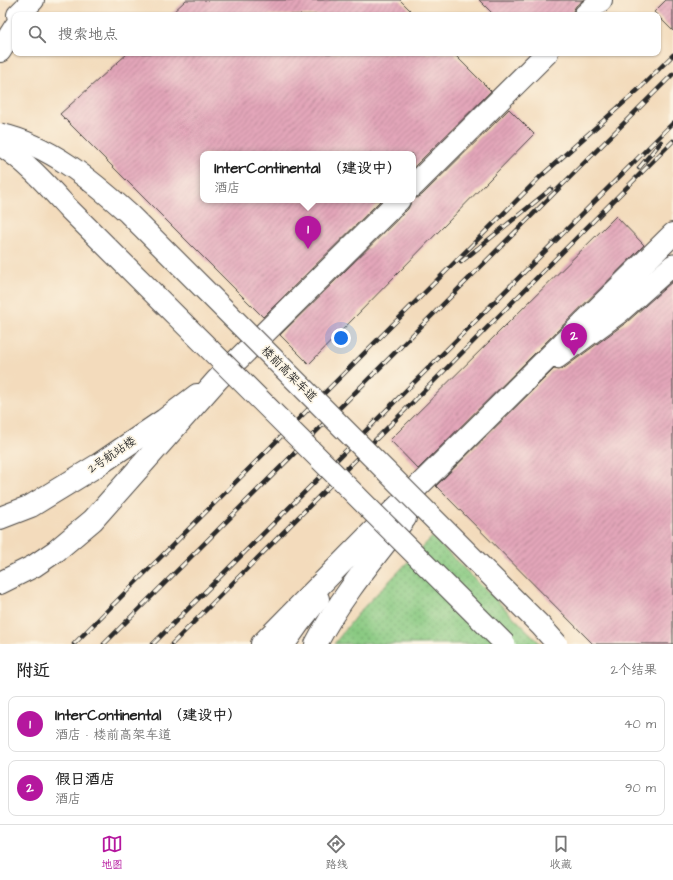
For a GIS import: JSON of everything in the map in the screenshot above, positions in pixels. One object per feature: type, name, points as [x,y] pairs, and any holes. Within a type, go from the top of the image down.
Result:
[{"type":"main road","points":[[589,12],[601,0]]},
{"type":"main road","points":[[0,34],[12,21]]},
{"type":"main road","points":[[0,51],[12,32]]},
{"type":"main road","points":[[416,183],[544,56]]},
{"type":"main road","points":[[0,583],[34,566],[56,551],[93,520],[217,380],[396,203]]},
{"type":"main road","points":[[262,644],[382,522],[673,234]]},
{"type":"main road","name":"2号航站楼","points":[[0,518],[30,506],[98,465],[164,420],[217,380]]},
{"type":"main road","points":[[316,644],[326,624],[353,585],[470,435]]},
{"type":"main road","points":[[284,644],[298,624],[382,522]]},
{"type":"street","name":"楼前高架车道","points":[[0,134],[30,144],[54,156],[95,185],[122,208],[541,626],[557,644]]},
{"type":"street","points":[[0,146],[17,157],[35,172],[68,208],[505,644]]},
{"type":"street","points":[[524,382],[620,312],[673,265]]},
{"type":"green space","points":[[432,537],[541,644],[334,644],[360,611]]},
{"type":"building","points":[[186,0],[400,0],[412,12],[173,12]]},
{"type":"building","points":[[479,0],[583,0],[576,6],[573,12],[491,12]]},
{"type":"building","points":[[666,0],[673,0],[673,31],[661,19],[661,12],[654,12]]},
{"type":"building","points":[[125,56],[456,56],[491,91],[416,165],[416,151],[200,151],[200,203],[378,203],[263,317],[60,114]]},
{"type":"building","points":[[509,109],[534,134],[309,364],[280,335],[408,209],[411,203],[416,203],[416,198],[422,195]]},
{"type":"building","points":[[616,216],[644,245],[418,469],[390,440]]},
{"type":"building","points":[[673,281],[673,644],[593,644],[436,486],[554,369],[559,370],[564,368],[627,322]]},
{"type":"railway","points":[[74,644],[540,177],[639,89],[673,55]]},
{"type":"railway","points":[[104,644],[673,74]]},
{"type":"railway","points":[[153,644],[673,123]]},
{"type":"railway","points":[[172,644],[673,141]]},
{"type":"railway","points":[[639,168],[661,142]]},
{"type":"railway","points":[[461,262],[551,189]]},
{"type":"place","name":"InterContinental （建设中）","points":[[308,249]]},
{"type":"place","name":"假日酒店","points":[[574,356]]}]
